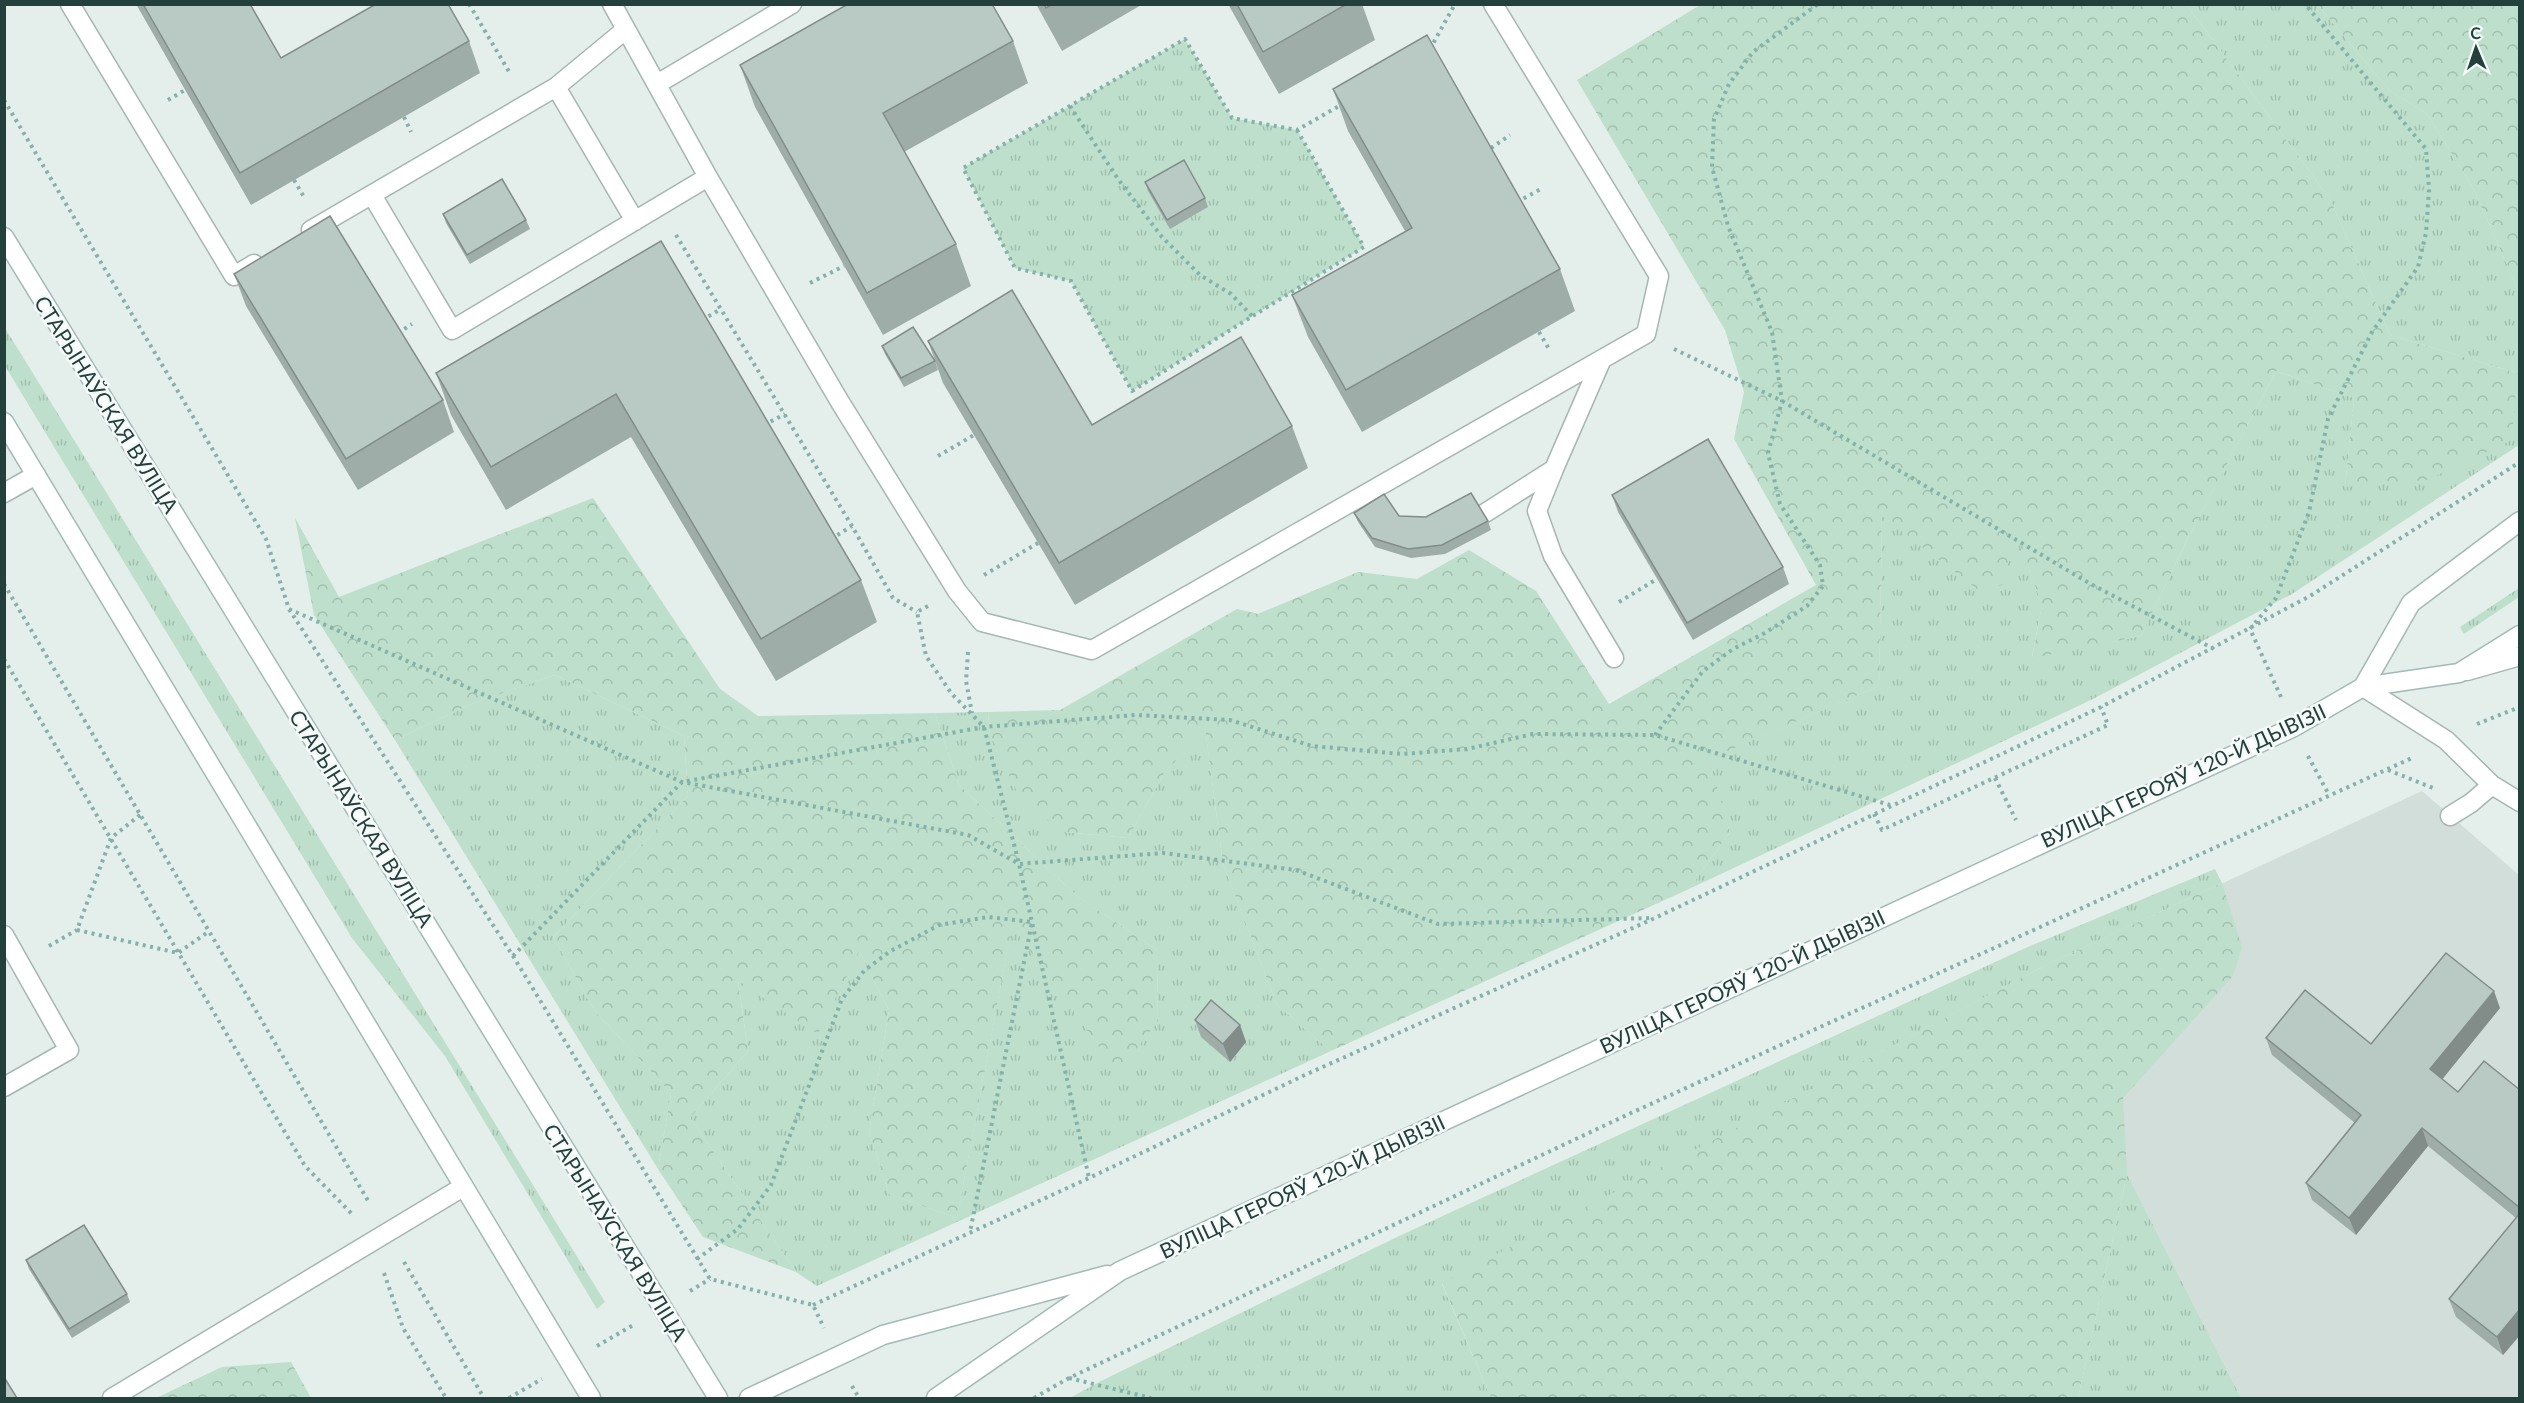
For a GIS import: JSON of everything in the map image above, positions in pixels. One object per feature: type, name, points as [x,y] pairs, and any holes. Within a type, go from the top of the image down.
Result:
[{"type":"main road","points":[[70,4],[234,276],[272,254]]},
{"type":"main road","points":[[612,4],[708,177],[852,422],[957,591],[982,622],[1092,650],[1646,334],[1659,276],[1493,4]]},
{"type":"main road","points":[[657,84],[792,4]]},
{"type":"main road","points":[[301,237],[556,87],[625,30]]},
{"type":"main road","points":[[556,87],[635,221]]},
{"type":"main road","points":[[372,195],[452,330],[708,177]]},
{"type":"main road","name":"СТАРЫНАЎСКАЯ ВУЛІЦА","points":[[4,237],[718,1398]]},
{"type":"main road","points":[[1602,359],[1537,511],[1554,556],[1614,658]]},
{"type":"main road","points":[[4,422],[591,1398]]},
{"type":"main road","points":[[1482,514],[1554,469]]},
{"type":"main road","points":[[4,493],[36,475]]},
{"type":"main road","name":"ВУЛІЦА ГЕРОЯЎ 120-Й ДЫВІЗІІ","points":[[2362,687],[2411,603],[2520,520]]},
{"type":"main road","name":"ВУЛІЦА ГЕРОЯЎ 120-Й ДЫВІЗІІ","points":[[936,1398],[1120,1271],[2030,847],[2294,727],[2362,687],[2459,673],[2520,635]]},
{"type":"main road","points":[[2459,673],[2520,656]]},
{"type":"main road","points":[[2362,687],[2446,741],[2492,785],[2520,802]]},
{"type":"main road","points":[[2450,816],[2492,785]]},
{"type":"main road","points":[[4,935],[69,1050],[4,1087]]},
{"type":"main road","points":[[112,1398],[463,1187]]},
{"type":"main road","name":"ВУЛІЦА ГЕРОЯЎ 120-Й ДЫВІЗІІ","points":[[749,1398],[884,1335],[1120,1271]]},
{"type":"path","points":[[469,4],[510,72],[523,106]]},
{"type":"path","points":[[1426,57],[1455,4]]},
{"type":"path","points":[[1655,735],[1703,671],[1733,649],[1765,633],[1807,606],[1822,586],[1821,565],[1780,504],[1768,453],[1782,401],[1772,332],[1728,226],[1712,168],[1714,118],[1729,84],[1753,52],[1818,4]]},
{"type":"path","points":[[2250,629],[2276,598],[2309,512],[2328,419],[2372,332],[2418,267],[2426,233],[2428,190],[2426,149],[2305,4]]},
{"type":"path","points":[[1297,130],[1364,247],[1132,391],[1071,281],[1015,268],[963,168],[1185,39],[1232,118],[1297,130],[1347,102]]},
{"type":"path","points":[[4,100],[267,539],[289,609],[513,956],[710,1279],[813,1305],[1089,1178],[1307,1074],[1655,918],[2101,708],[2310,596],[2520,462]]},
{"type":"path","points":[[1070,106],[1118,179],[1162,237],[1200,276],[1231,294],[1252,316]]},
{"type":"path","points":[[1491,148],[1510,135]]},
{"type":"path","points":[[1514,204],[1541,189]]},
{"type":"path","points":[[673,229],[893,598],[917,612]]},
{"type":"path","points":[[809,283],[844,266]]},
{"type":"path","points":[[699,322],[721,309]]},
{"type":"path","points":[[1539,332],[1549,349]]},
{"type":"path","points":[[1742,382],[1782,401],[2089,583],[2214,649]]},
{"type":"path","points":[[761,427],[785,414]]},
{"type":"path","points":[[938,456],[974,435]]},
{"type":"path","points":[[828,540],[852,526]]},
{"type":"path","points":[[1006,562],[1038,543]]},
{"type":"path","points":[[1590,618],[1658,579]]},
{"type":"path","points":[[4,584],[375,1211]]},
{"type":"path","points":[[289,609],[682,782],[968,835],[1019,864],[1163,853],[1296,870],[1438,924],[1655,918]]},
{"type":"path","points":[[972,713],[966,681],[969,643],[982,622]]},
{"type":"path","points":[[926,656],[951,693],[984,727],[1019,864],[1089,1178]]},
{"type":"path","points":[[4,659],[305,1166],[358,1221]]},
{"type":"path","points":[[1034,1398],[1069,1378],[1631,1113],[2328,795],[2388,770],[2483,721],[2520,707]]},
{"type":"path","points":[[1874,814],[1882,830],[2109,725],[2101,708]]},
{"type":"path","points":[[513,956],[682,782],[984,727],[1136,715],[1230,720],[1312,746],[1402,754],[1467,749],[1533,734],[1655,735],[1891,806]]},
{"type":"path","points":[[1995,778],[2030,847]]},
{"type":"path","points":[[140,815],[111,838],[77,930],[178,952],[208,932]]},
{"type":"path","points":[[698,1259],[738,1228],[771,1185],[842,999],[864,971],[890,952],[939,925],[988,917],[1032,922]]},
{"type":"path","points":[[970,1233],[1032,922]]},
{"type":"path","points":[[399,1252],[484,1398]]},
{"type":"path","points":[[381,1263],[404,1328],[446,1398]]},
{"type":"path","points":[[509,1398],[710,1279]]},
{"type":"path","points":[[813,1305],[859,1398]]},
{"type":"path","points":[[1069,1378],[1151,1398]]},
{"type":"shaded area","points":[[2422,791],[2519,875],[2519,1398],[2241,1398],[2127,1174],[2042,967]]},
{"type":"green space","points":[[1700,5],[2187,5],[2330,199],[2390,335],[2517,373],[2512,440],[2427,480],[2345,487],[2354,398],[2276,371],[2185,544],[2141,636],[2032,658],[2042,605],[2015,530],[2004,584],[1981,592],[1882,516],[1879,686],[1709,759],[1730,832],[1689,889],[1331,1051],[1277,1005],[1223,864],[1205,728],[1163,775],[1128,838],[1064,832],[1021,800],[990,735],[988,712],[1060,710],[1237,609],[1258,614],[1358,572],[1417,579],[1469,550],[1536,591],[1609,704],[1816,585],[1734,439],[1744,392],[1725,330],[1577,80]]},
{"type":"green space","points":[[2187,5],[2318,5],[2389,90],[2427,114],[2473,188],[2519,292],[2519,445],[2292,594],[2091,700],[1689,889],[1730,832],[1708,759],[1879,686],[1882,516],[2015,529],[2042,605],[2032,657],[2141,636],[2185,544],[2276,371],[2354,398],[2345,487],[2517,373],[2390,335],[2330,199]]},
{"type":"green space","points":[[2318,5],[2519,5],[2519,292],[2473,188],[2427,114],[2389,90]]},
{"type":"green space","points":[[1185,39],[1232,118],[1297,130],[1364,247],[1132,391],[1071,281],[1015,268],[963,168]]},
{"type":"green space","points":[[5,328],[605,1302],[597,1309],[445,1056],[352,938],[5,366]]},
{"type":"green space","points":[[593,498],[720,689],[758,716],[935,713],[959,785],[1077,896],[1157,950],[1158,1021],[1118,1073],[1012,926],[957,1218],[889,1194],[869,1132],[889,1010],[859,951],[818,1034],[738,981],[748,1051],[690,1118],[796,1272],[703,1237],[658,1169],[671,1093],[594,1010],[553,937],[688,796],[684,736],[555,675],[476,702],[395,740],[314,615],[295,518],[339,597]]},
{"type":"green space","points":[[2519,588],[2519,597],[2464,634],[2460,627]]},
{"type":"green space","points":[[555,675],[684,736],[688,796],[553,937],[594,1010],[671,1093],[658,1169],[395,740],[476,702]]},
{"type":"green space","points":[[988,712],[990,735],[1064,832],[1128,838],[1163,775],[1205,727],[1223,864],[1277,1005],[1331,1051],[817,1286],[796,1272],[690,1118],[748,1051],[738,980],[859,951],[889,1010],[869,1132],[889,1194],[957,1218],[1012,925],[1158,1021],[1157,950],[1077,896],[959,785],[935,713]]},
{"type":"green space","points":[[2215,869],[2222,883],[2042,967],[1442,1284],[1491,1398],[1070,1398],[1397,1237],[2030,946]]},
{"type":"green space","points":[[2222,883],[2242,947],[2233,976],[2123,1098],[2127,1174],[2078,1398],[1491,1398],[1442,1283],[2042,967]]},
{"type":"green space","points":[[2127,1174],[2241,1398],[2078,1398]]},
{"type":"green space","points":[[291,1362],[311,1398],[156,1398],[222,1367]]},
{"type":"building","points":[[143,4],[250,4],[281,58],[376,4],[448,4],[469,41],[240,173]]},
{"type":"building","points":[[848,4],[992,4],[1013,41],[883,113],[956,244],[867,293],[740,65]]},
{"type":"building","points":[[1237,4],[1347,4],[1263,52]]},
{"type":"building","points":[[1427,35],[1560,269],[1346,390],[1292,295],[1412,228],[1333,89]]},
{"type":"building","points":[[1184,160],[1205,198],[1167,220],[1145,182]]},
{"type":"building","points":[[502,179],[526,220],[467,255],[443,214]]},
{"type":"building","points":[[330,216],[443,400],[346,459],[234,274]]},
{"type":"building","points":[[661,241],[861,580],[761,639],[616,394],[491,467],[436,373]]},
{"type":"building","points":[[1012,290],[1092,425],[1241,337],[1292,426],[1059,563],[928,341]]},
{"type":"building","points":[[913,327],[935,361],[901,378],[882,346]]},
{"type":"building","points":[[1708,439],[1783,567],[1687,623],[1612,495]]},
{"type":"building","points":[[1471,493],[1488,521],[1442,545],[1408,549],[1372,538],[1354,513],[1384,494],[1399,516],[1426,517]]},
{"type":"building","points":[[2446,953],[2494,991],[2430,1069],[2458,1092],[2484,1061],[2520,1090],[2520,1208],[2422,1128],[2349,1218],[2306,1183],[2361,1115],[2266,1038],[2305,990],[2371,1044]]},
{"type":"building","points":[[1211,1000],[1240,1025],[1223,1044],[1195,1020]]},
{"type":"building","points":[[2520,1213],[2520,1309],[2497,1337],[2449,1299]]},
{"type":"building","points":[[84,1225],[127,1294],[69,1329],[26,1260]]},
{"type":"building","points":[[4,1377],[17,1398],[4,1398]]}]
